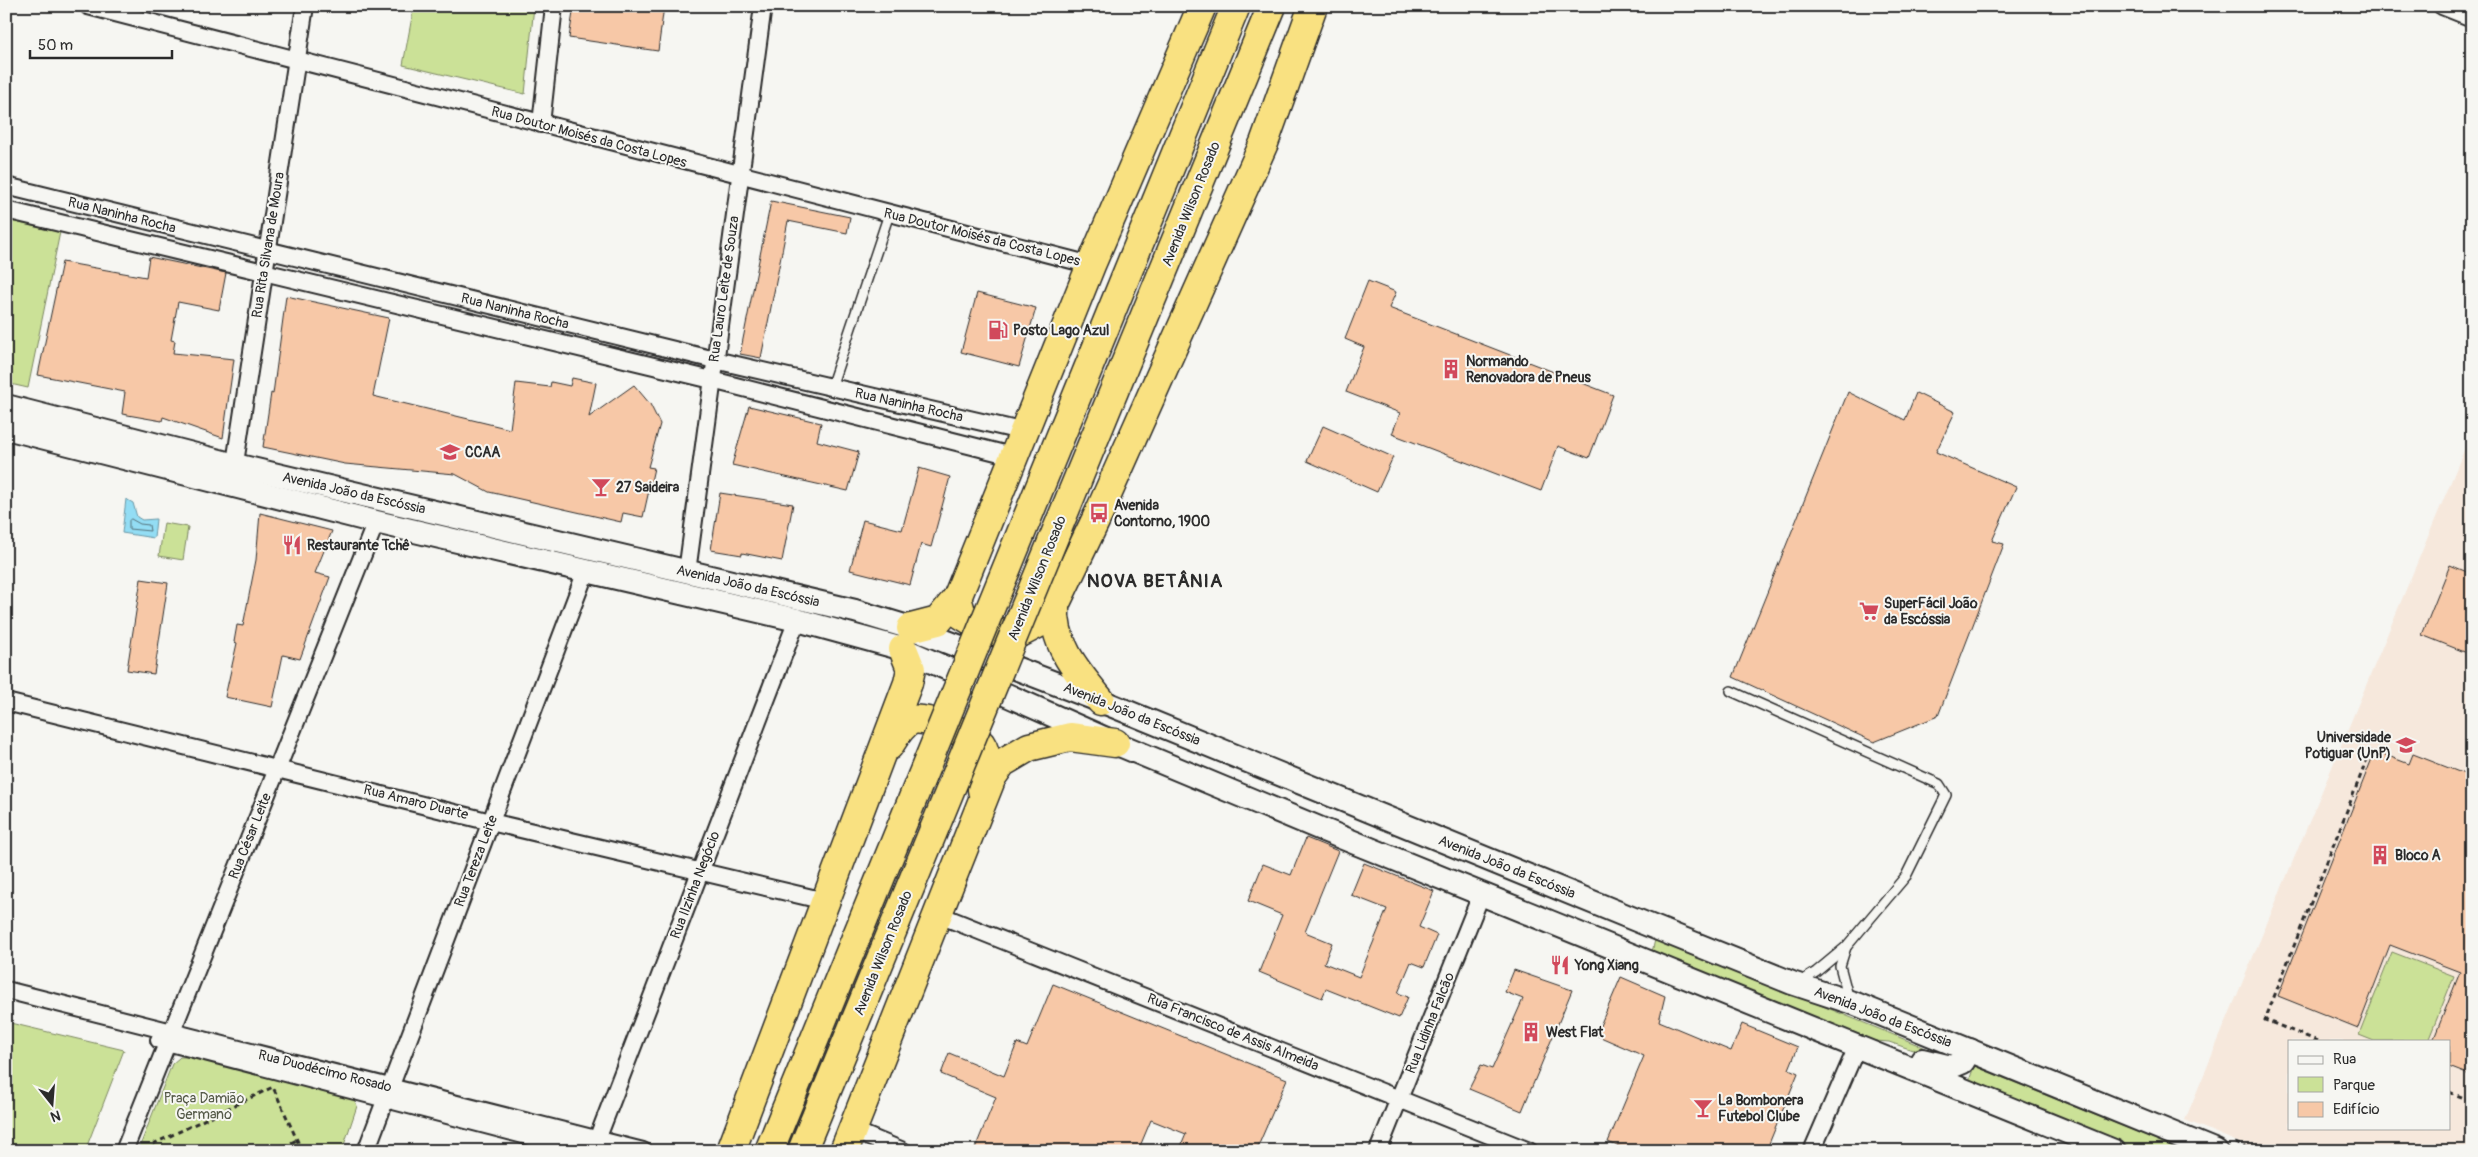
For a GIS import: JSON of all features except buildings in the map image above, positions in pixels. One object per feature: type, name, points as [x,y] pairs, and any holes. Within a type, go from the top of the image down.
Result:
[{"type":"highway","points":[[731,1151],[908,683],[910,670],[907,639],[938,621],[958,598],[1091,265],[1202,6]]},
{"type":"highway","points":[[770,1151],[1236,6]]},
{"type":"highway","name":"Avenida Wilson Rosado","points":[[802,1151],[1272,6]]},
{"type":"highway","points":[[958,598],[962,615],[985,629],[1009,634],[1022,632],[1043,621],[1054,605],[1099,513],[1264,143],[1313,6]]},
{"type":"highway","points":[[1054,605],[1057,634],[1066,654],[1101,700]]},
{"type":"highway","points":[[877,764],[901,728],[910,721],[919,718],[966,734],[981,744],[985,754],[986,763],[978,811]]},
{"type":"highway","points":[[848,1141],[992,776],[1002,763],[1029,746],[1070,737],[1115,743]]},
{"type":"main road","name":"Avenida João da Escóssia","points":[[6,406],[233,474],[376,522],[797,620],[907,639],[1101,700],[1646,924],[1796,984],[1850,1002],[2216,1151]]},
{"type":"main road","name":"Avenida João da Escóssia","points":[[6,428],[233,474],[687,572],[855,611],[1115,743],[1536,918],[1885,1057],[2114,1151]]},
{"type":"main road","points":[[1326,831],[1328,816],[1337,811],[1410,840],[1453,845]]},
{"type":"main road","points":[[1536,918],[1580,926],[1620,941],[1629,942],[1642,936],[1646,924]]},
{"type":"main road","points":[[1885,1057],[1895,1054],[1909,1055],[1952,1067],[1963,1062],[1970,1050]]},
{"type":"street","name":"Rua Doutor Moisés da Costa Lopes","points":[[88,6],[739,176],[1091,265]]},
{"type":"street","name":"Rua Rita Silvana de Moura","points":[[233,474],[305,6]]},
{"type":"street","points":[[541,124],[554,6]]},
{"type":"street","name":"Rua Lauro Leite de Souza","points":[[687,572],[762,6]]},
{"type":"street","points":[[2442,6],[2472,18]]},
{"type":"street","name":"Rua Naninha Rocha","points":[[6,186],[831,387],[1020,445]]},
{"type":"street","name":"Rua Naninha Rocha","points":[[6,210],[712,380],[1020,445]]},
{"type":"street","name":"Rua César Leite","points":[[124,1151],[376,522]]},
{"type":"street","name":"Rua Tereza Leite","points":[[366,1151],[586,571]]},
{"type":"street","name":"Rua Ilzinha Negócio","points":[[592,1147],[797,620]]},
{"type":"street","name":"Rua Amaro Duarte","points":[[6,702],[278,767],[491,822],[825,901]]},
{"type":"street","name":"Rua Lidinha Falcão","points":[[1378,1151],[1481,895]]},
{"type":"street","name":"Rua Francisco de Assis Almeida","points":[[937,914],[1529,1151]]},
{"type":"street","name":"Rua Duodécimo Rosado","points":[[6,990],[170,1037],[592,1147],[644,1151]]},
{"type":"street","name":"Rua Duodécimo Rosado","points":[[6,1001],[170,1037]]},
{"type":"street","points":[[1812,1151],[1857,1047]]},
{"type":"street","points":[[848,1141],[903,1151]]},
{"type":"lane","points":[[831,387],[889,214]]},
{"type":"lane","points":[[1731,691],[1939,784],[1945,791],[1946,800],[1906,876],[1846,947],[1816,972],[1796,984]]},
{"type":"lane","points":[[1846,947],[1840,966],[1850,1002]]},
{"type":"path","points":[[2315,1040],[2265,1020],[2371,749]]},
{"type":"path","points":[[154,1151],[151,1145],[273,1087],[302,1151]]},
{"type":"path","points":[[2450,1092],[2472,1101]]},
{"type":"path","points":[[275,1151],[298,1140]]},
{"type":"shaded area","name":"Universidade Potiguar (UnP)","points":[[2465,448],[2472,450],[2472,1151],[2259,1151],[2185,1120]]},
{"type":"green space","points":[[414,6],[534,6],[525,94],[403,65]]},
{"type":"green space","points":[[6,220],[60,232],[28,388],[6,383]]},
{"type":"green space","points":[[164,523],[188,527],[183,560],[159,556]]},
{"type":"green space","points":[[1655,940],[1660,940],[1948,1057],[1945,1061],[1889,1042],[1862,1040],[1652,952]]},
{"type":"green space","points":[[2392,952],[2454,976],[2428,1040],[2372,1040],[2359,1035]]},
{"type":"green space","points":[[6,1022],[124,1050],[85,1151],[6,1151]]},
{"type":"green space","name":"Praça Damião Germano","points":[[180,1057],[191,1057],[343,1094],[354,1099],[357,1106],[342,1151],[138,1151],[172,1064]]},
{"type":"green space","points":[[1974,1066],[2184,1151],[2139,1151],[1969,1081]]},
{"type":"water","points":[[126,499],[133,503],[137,517],[142,520],[156,519],[154,538],[122,533]]},
{"type":"place","name":"Posto Lago Azul","points":[[998,330]]},
{"type":"place","name":"Normando Renovadora de Pneus","points":[[1451,369]]},
{"type":"place","name":"CCAA","points":[[450,452]]},
{"type":"place","name":"27 Saideira","points":[[601,487]]},
{"type":"place","name":"Avenida Contorno, 1900","points":[[1099,513]]},
{"type":"place","name":"Restaurante Tchê","points":[[292,545]]},
{"type":"place","name":"SuperFácil João da Escóssia","points":[[1869,611]]},
{"type":"place","name":"Universidade Potiguar (UnP)","points":[[2406,745]]},
{"type":"place","name":"Bloco A","points":[[2380,855]]},
{"type":"place","name":"Yong Xiang","points":[[1560,965]]},
{"type":"place","name":"West Flat","points":[[1531,1032]]},
{"type":"place","name":"La Bombonera Futebol Clube","points":[[1703,1108]]},
{"type":"district","name":"NOVA BETÂNIA","points":[[1155,581]]}]
